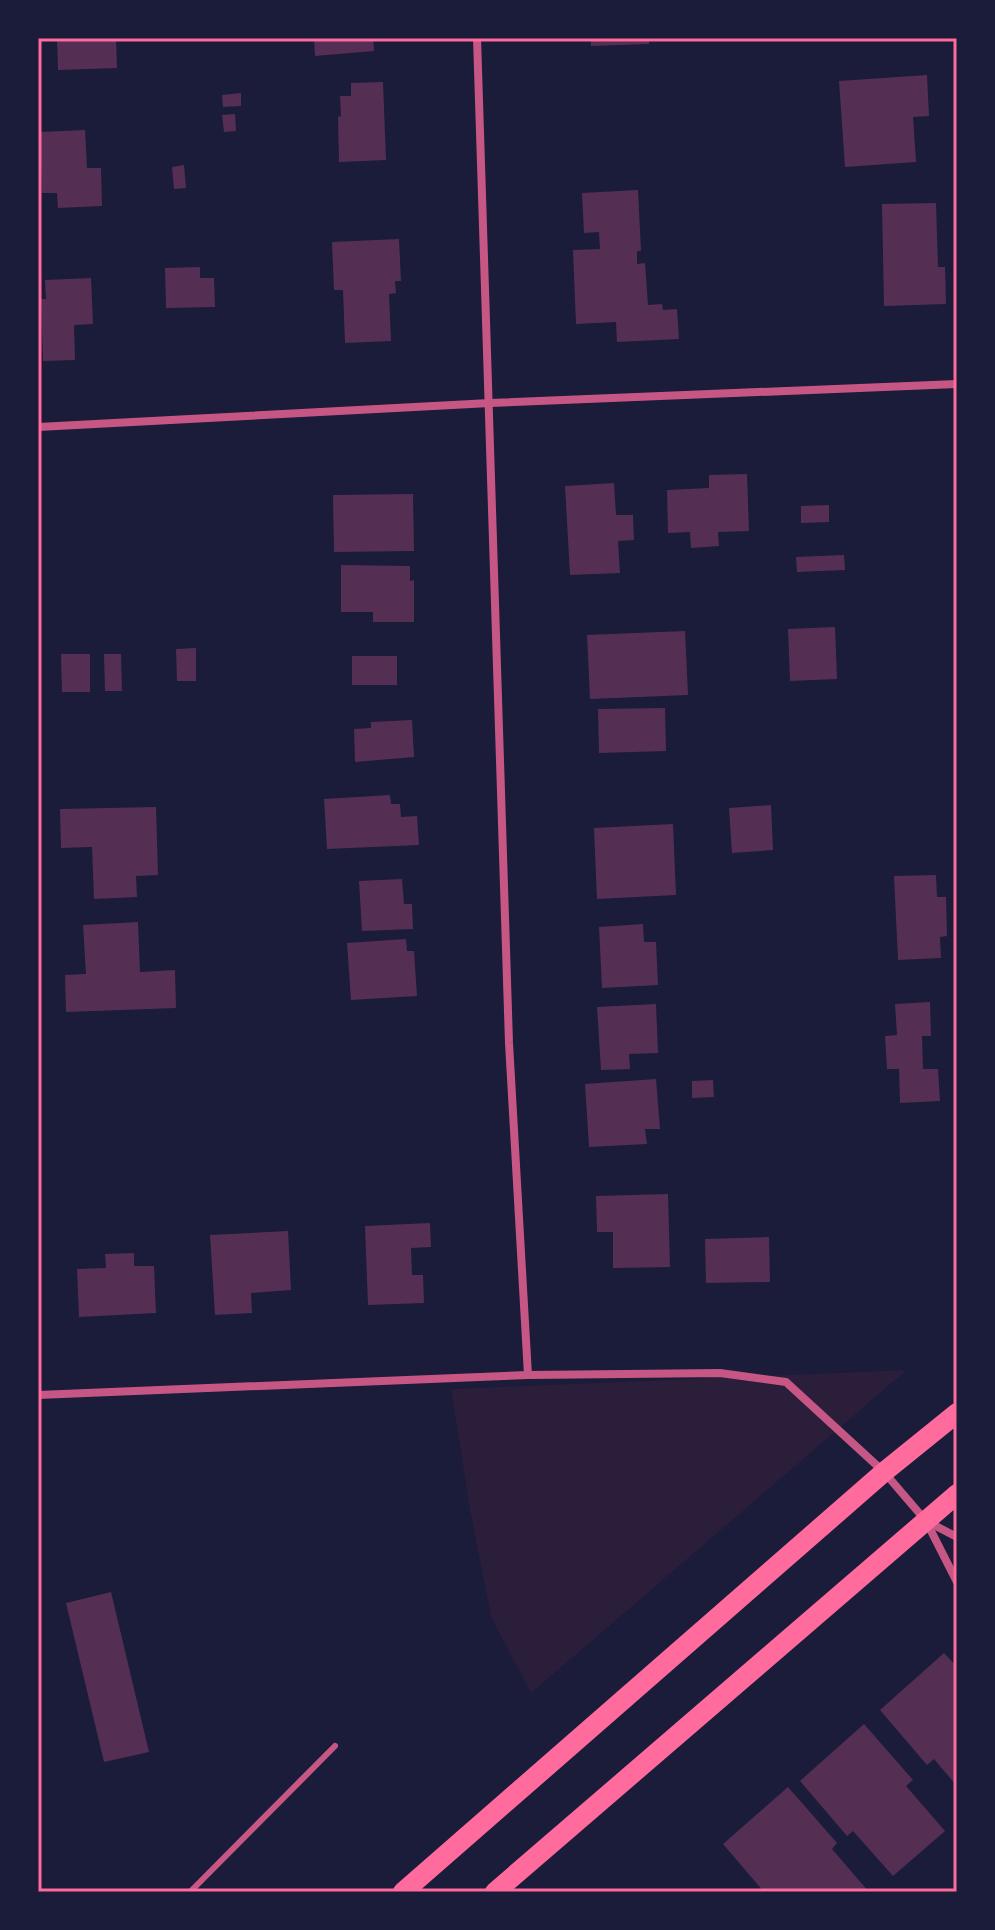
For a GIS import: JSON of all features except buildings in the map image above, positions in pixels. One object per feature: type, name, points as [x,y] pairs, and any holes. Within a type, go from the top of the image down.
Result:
[{"type":"main road","points":[[403,1892],[884,1472],[957,1413]]},
{"type":"main road","points":[[495,1892],[957,1494]]},
{"type":"street","points":[[477,38],[509,1043],[528,1375]]},
{"type":"street","points":[[38,427],[490,403],[957,384]]},
{"type":"street","points":[[38,1395],[528,1375],[720,1373],[786,1382],[884,1472],[926,1521],[957,1582]]},
{"type":"street","points":[[926,1521],[957,1537]]},
{"type":"lane","points":[[190,1892],[335,1746]]},
{"type":"shaded area","points":[[907,1370],[531,1693],[491,1617],[451,1389]]}]
